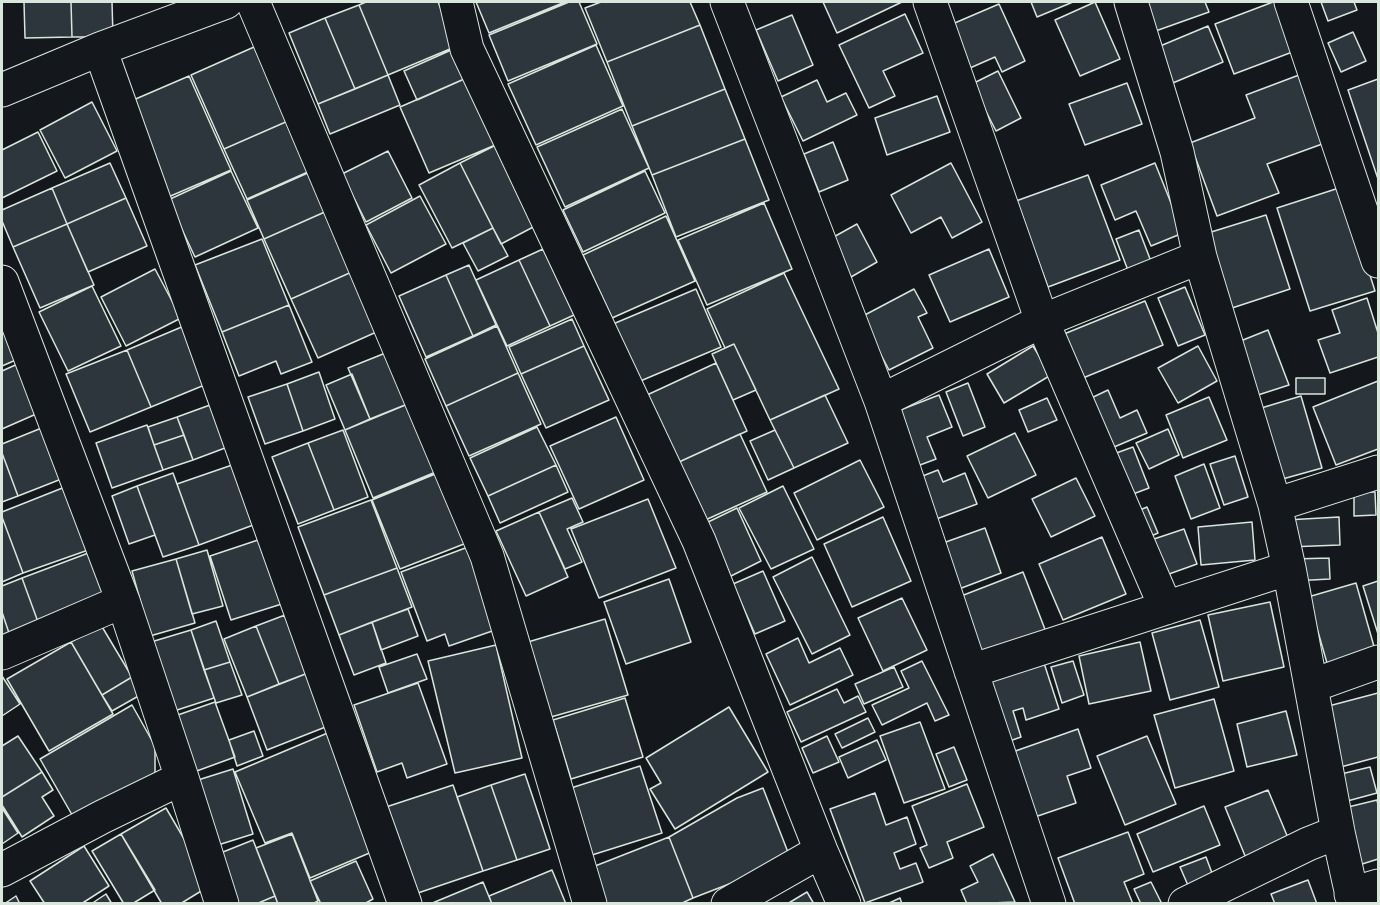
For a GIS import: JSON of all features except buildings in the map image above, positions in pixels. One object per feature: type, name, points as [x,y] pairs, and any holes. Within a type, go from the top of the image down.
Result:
[{"type":"street","points":[[2,90],[225,2]]},
{"type":"street","points":[[253,2],[487,556],[590,903]]},
{"type":"street","points":[[456,2],[467,49],[699,541],[821,851],[844,903]]},
{"type":"street","points":[[727,2],[881,401],[1049,903]]},
{"type":"street","points":[[930,2],[1042,321],[1166,608]]},
{"type":"street","points":[[1131,2],[1177,152],[1200,257],[1275,505],[1289,568],[1338,832],[1361,895]]},
{"type":"street","points":[[1291,2],[1375,240]]},
{"type":"street","points":[[100,50],[405,903]]},
{"type":"street","points":[[881,401],[1042,321],[1200,257]]},
{"type":"street","points":[[2,282],[123,601],[222,903]]},
{"type":"street","points":[[1275,505],[1378,472]]},
{"type":"street","points":[[971,671],[1289,568]]},
{"type":"street","points":[[2,653],[123,601]]},
{"type":"street","points":[[1311,686],[1378,662]]},
{"type":"street","points":[[2,870],[182,778]]},
{"type":"street","points":[[1185,903],[1338,832]]},
{"type":"street","points":[[728,903],[821,851]]}]
